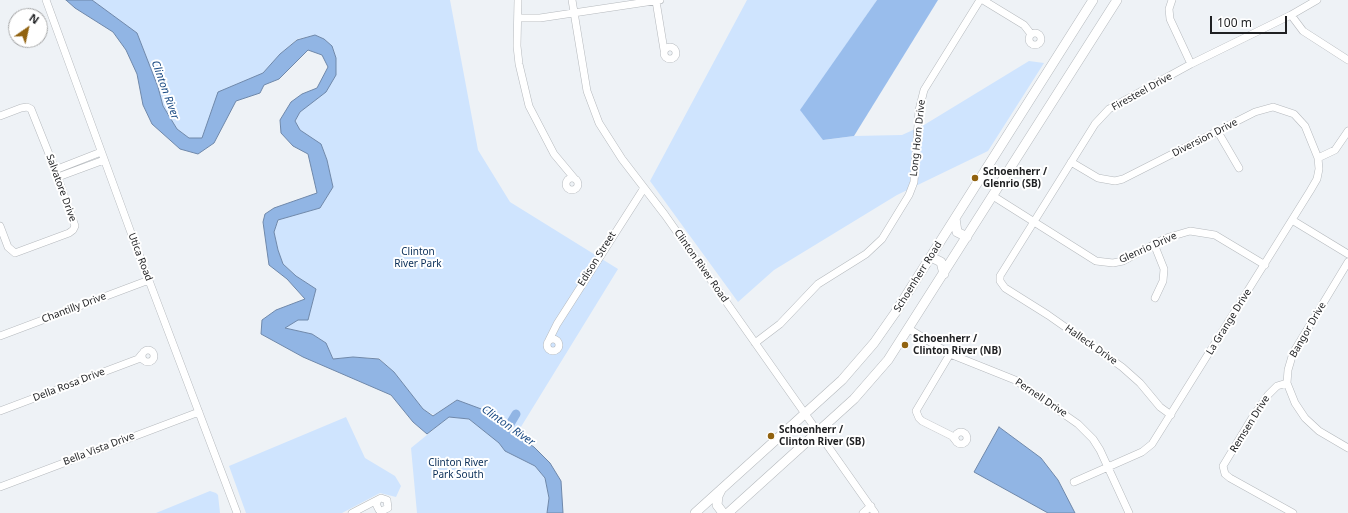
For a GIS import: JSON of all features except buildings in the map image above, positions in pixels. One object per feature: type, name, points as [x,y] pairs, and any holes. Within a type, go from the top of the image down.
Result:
[{"type":"main road","name":"Schoenherr Road","points":[[695,513],[842,380],[870,348],[888,324],[931,257],[1093,0]]},
{"type":"main road","name":"Schoenherr Road","points":[[728,513],[818,432],[873,378],[909,330],[1116,1]]},
{"type":"main road","points":[[955,218],[957,232],[967,237]]},
{"type":"main road","points":[[931,257],[941,262],[944,274]]},
{"type":"main road","points":[[722,489],[717,500],[718,508],[723,513]]},
{"type":"street","name":"Utica Road","points":[[46,0],[101,152],[237,513]]},
{"type":"street","points":[[518,0],[517,46],[519,64],[530,106],[554,154],[574,178],[579,185],[576,190],[568,189],[566,185],[567,170]]},
{"type":"street","name":"Clinton River Road","points":[[572,0],[583,72],[592,108],[606,133],[876,513]]},
{"type":"street","points":[[656,0],[665,56],[672,58],[676,52],[670,46],[663,43]]},
{"type":"street","points":[[518,18],[540,18],[660,0]]},
{"type":"street","points":[[981,0],[1024,25],[1031,34]]},
{"type":"street","name":"Long Horn Drive","points":[[755,342],[780,324],[818,284],[866,254],[882,239],[909,195],[914,182],[919,110],[924,90],[981,0]]},
{"type":"street","points":[[1172,0],[1169,9],[1170,19],[1192,64]]},
{"type":"street","name":"Firesteel Drive","points":[[1002,285],[1000,278],[1002,273],[1033,222],[1095,124],[1110,109],[1192,64],[1290,16],[1317,0]]},
{"type":"street","points":[[1290,16],[1302,31],[1348,60]]},
{"type":"street","points":[[664,50],[670,46]]},
{"type":"street","name":"Diversion Drive","points":[[1071,162],[1098,178],[1114,181],[1133,175],[1264,109],[1273,107],[1286,110],[1294,114],[1305,126],[1318,158]]},
{"type":"street","name":"Salvatore Drive","points":[[0,116],[21,108],[29,108],[58,177],[74,224],[73,230],[19,252],[12,252],[8,248],[0,226]]},
{"type":"street","points":[[1318,158],[1335,150],[1348,131]]},
{"type":"street","points":[[1218,132],[1239,168]]},
{"type":"street","points":[[55,170],[101,152]]},
{"type":"street","name":"La Grange Drive","points":[[1074,482],[1148,448],[1171,415],[1317,179],[1318,158]]},
{"type":"street","points":[[58,177],[104,160]]},
{"type":"street","points":[[567,181],[574,178]]},
{"type":"street","name":"Edison Street","points":[[553,340],[553,332],[626,214],[644,188]]},
{"type":"street","name":"Glenrio Drive","points":[[993,196],[1096,261],[1106,263],[1123,260],[1154,244],[1190,231],[1204,232],[1227,240],[1265,265]]},
{"type":"street","points":[[1292,220],[1348,254]]},
{"type":"street","points":[[1154,244],[1164,270],[1163,281],[1155,298]]},
{"type":"street","name":"Bangor Drive","points":[[1287,383],[1288,370],[1293,353],[1348,262]]},
{"type":"street","name":"Chantilly Drive","points":[[0,336],[149,280]]},
{"type":"street","name":"Halleck Drive","points":[[1002,285],[1122,367],[1140,383],[1160,407],[1171,415]]},
{"type":"street","name":"Pernell Drive","points":[[909,330],[950,354],[1015,380],[1078,424],[1093,439],[1108,467],[1129,513]]},
{"type":"street","points":[[950,354],[916,410],[922,421],[955,437]]},
{"type":"street","name":"Della Rosa Drive","points":[[0,412],[142,358]]},
{"type":"street","points":[[1287,383],[1295,403],[1309,422],[1320,431],[1348,448]]},
{"type":"street","name":"Remsen Drive","points":[[1287,383],[1273,389],[1252,418],[1224,466],[1225,474],[1294,513]]},
{"type":"street","name":"Bella Vista Drive","points":[[0,487],[199,412]]},
{"type":"street","points":[[352,513],[376,504]]},
{"type":"street","points":[[863,513],[871,506]]},
{"type":"green space","name":"Clinton River Park","points":[[92,0],[450,0],[478,150],[510,202],[618,269],[516,435],[497,423],[491,413],[456,400],[434,415],[423,409],[394,372],[379,358],[353,357],[333,359],[326,343],[312,334],[285,328],[297,320],[308,320],[316,289],[296,276],[283,264],[274,231],[279,220],[320,208],[333,187],[327,159],[321,145],[300,130],[295,121],[301,111],[326,91],[336,75],[336,58],[332,46],[324,39],[315,35],[297,39],[281,53],[263,73],[219,92],[202,138],[189,138],[177,129],[163,106],[158,87],[137,33]]},
{"type":"green space","points":[[747,0],[877,0],[839,55],[824,140],[854,136],[902,135],[924,125],[1029,61],[1044,63],[988,151],[897,195],[774,270],[738,302],[650,181]]},
{"type":"green space","points":[[346,417],[365,458],[395,476],[401,486],[396,497],[380,493],[342,513],[246,513],[229,466]]},
{"type":"green space","name":"Clinton River Park South","points":[[449,417],[469,419],[499,443],[505,451],[535,466],[545,478],[549,498],[547,513],[417,513],[411,448]]},
{"type":"green space","points":[[210,491],[218,495],[220,513],[156,513]]},
{"type":"shaded area","points":[[66,0],[92,0],[137,33],[158,87],[163,106],[177,129],[189,138],[202,138],[218,92],[263,73],[280,54],[297,40],[315,35],[324,39],[332,46],[336,58],[336,75],[326,92],[300,112],[295,121],[300,130],[321,144],[327,160],[333,187],[320,208],[278,220],[274,232],[283,264],[296,276],[316,289],[308,320],[298,320],[285,328],[312,334],[326,343],[333,359],[353,357],[379,359],[394,372],[423,409],[433,416],[457,400],[492,413],[497,423],[534,447],[550,463],[561,481],[563,513],[547,513],[549,498],[545,478],[535,466],[505,451],[499,443],[469,419],[449,417],[427,434],[413,422],[391,395],[303,357],[261,334],[262,320],[276,310],[305,299],[287,279],[269,265],[263,222],[265,214],[274,208],[317,193],[308,154],[293,146],[281,133],[280,120],[291,102],[302,94],[317,88],[328,67],[322,55],[308,50],[279,79],[264,85],[260,93],[236,101],[214,143],[198,154],[180,149],[152,124],[143,105],[137,74],[126,50],[113,32],[75,8]]},
{"type":"shaded area","points":[[877,0],[938,0],[854,136],[823,140],[800,110]]},
{"type":"shaded area","points":[[999,427],[1041,458],[1058,480],[1075,513],[1048,513],[974,472]]},
{"type":"waterway","name":"Clinton River","points":[[507,440],[507,429],[516,414]]},
{"type":"place","name":"Schoenherr / Glenrio (SB)","points":[[975,178]]},
{"type":"place","name":"Schoenherr / Clinton River (NB)","points":[[905,345]]},
{"type":"place","name":"Schoenherr / Clinton River (SB)","points":[[771,436]]}]
